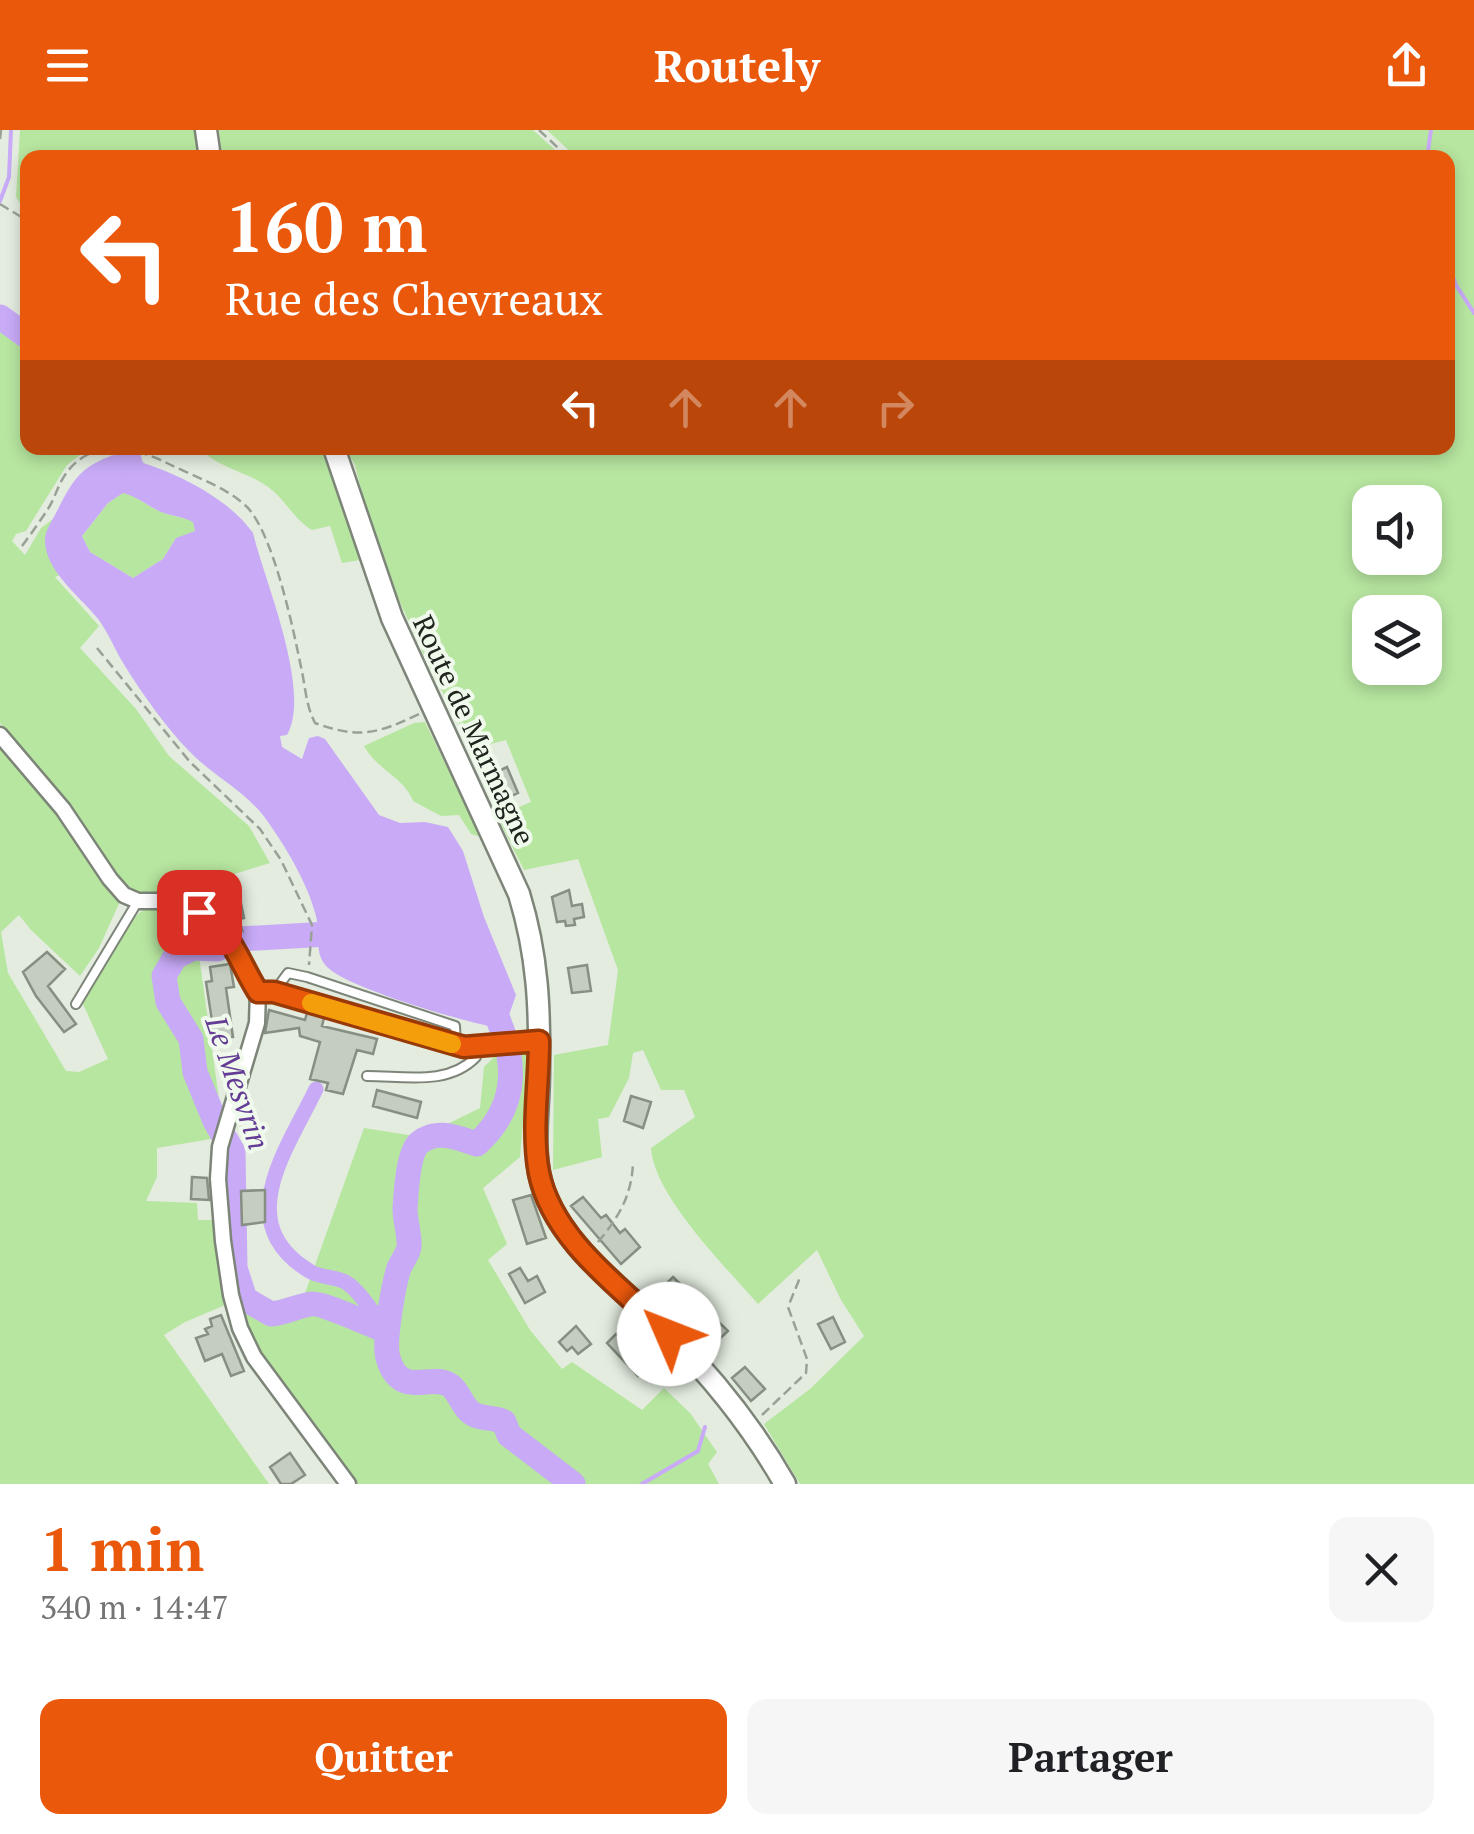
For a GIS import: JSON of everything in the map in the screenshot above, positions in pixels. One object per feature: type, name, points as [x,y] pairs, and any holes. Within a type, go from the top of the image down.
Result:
[{"type":"main road","name":"Route de Marmagne","points":[[336,455],[392,618],[519,894],[533,940],[540,994],[530,1041],[538,1170],[554,1213],[569,1236],[713,1380],[750,1426],[785,1484]]},
{"type":"street","points":[[0,735],[63,809],[124,894],[138,901],[167,901],[218,921],[235,952],[266,992],[456,1045],[530,1041]]},
{"type":"street","points":[[266,992],[220,1147],[218,1179],[231,1295],[240,1328],[254,1357],[348,1484]]},
{"type":"lane","points":[[76,1004],[138,901]]},
{"type":"lane","points":[[266,992],[288,973],[308,976],[455,1026],[456,1045]]},
{"type":"lane","points":[[367,1076],[427,1078],[454,1074],[476,1057],[478,1046]]},
{"type":"path","points":[[0,130],[0,139]]},
{"type":"path","points":[[539,130],[560,150]]},
{"type":"path","points":[[22,546],[50,506],[66,473],[84,455]]},
{"type":"path","points":[[151,455],[229,495],[260,523],[269,544],[302,674],[305,704],[315,723],[360,735],[387,729],[434,706]]},
{"type":"path","points":[[97,648],[190,762],[260,828],[281,860],[312,925],[308,976]]},
{"type":"path","points":[[588,1255],[620,1216],[632,1184],[633,1162]]},
{"type":"path","points":[[750,1426],[806,1372],[807,1359],[788,1307],[801,1274]]},
{"type":"green space","points":[[20,130],[197,130],[200,150],[20,150],[20,203],[16,197]]},
{"type":"green space","points":[[219,130],[533,130],[555,150],[221,150]]},
{"type":"green space","points":[[547,130],[1474,130],[1474,1484],[800,1484],[764,1424],[810,1389],[864,1336],[817,1250],[758,1304],[693,1230],[664,1187],[651,1148],[695,1117],[684,1090],[661,1090],[643,1050],[633,1053],[629,1078],[609,1117],[598,1119],[602,1157],[553,1170],[554,1055],[608,1045],[618,970],[578,859],[524,870],[497,816],[531,802],[506,740],[468,750],[464,733],[375,547],[349,455],[1455,455],[1455,150],[568,150]]},
{"type":"green space","points":[[0,315],[7,317],[20,334],[20,455],[80,455],[67,465],[26,531],[16,534],[12,541],[25,555],[41,528],[53,519],[48,541],[60,575],[55,577],[99,626],[80,648],[136,709],[169,756],[249,826],[270,863],[215,880],[188,900],[137,895],[114,876],[67,804],[0,723]]},
{"type":"green space","points":[[207,455],[326,455],[360,560],[342,563],[330,526],[312,530],[265,485]]},
{"type":"green space","points":[[124,492],[166,514],[194,522],[195,532],[176,538],[163,559],[133,578],[90,552],[82,536],[108,503]]},
{"type":"green space","points":[[425,722],[481,837],[471,834],[459,815],[441,816],[413,801],[364,746],[414,723]]},
{"type":"green space","points":[[0,749],[61,817],[121,899],[99,948],[80,976],[19,915],[1,932],[8,973],[66,1071],[79,1072],[108,1059],[82,1002],[137,915],[148,908],[173,907],[198,917],[227,942],[199,956],[222,1120],[217,1138],[157,1148],[157,1177],[146,1201],[197,1203],[198,1220],[214,1220],[225,1305],[164,1335],[269,1484],[0,1484]]},
{"type":"green space","points":[[500,1051],[524,1051],[528,1060],[520,1157],[483,1188],[507,1244],[488,1260],[530,1330],[562,1369],[572,1362],[642,1410],[664,1388],[690,1413],[717,1452],[708,1464],[719,1484],[356,1484],[259,1351],[247,1325],[239,1292],[269,1313],[304,1296],[364,1128],[421,1137],[480,1108],[484,1067]]},
{"type":"shaded area","points":[[113,455],[131,459],[190,482],[226,505],[253,533],[284,636],[294,692],[287,735],[280,736],[282,747],[302,759],[309,738],[325,739],[379,815],[400,823],[425,822],[448,827],[463,851],[484,917],[516,995],[504,1029],[389,997],[346,979],[326,965],[319,953],[316,916],[308,892],[275,832],[251,802],[199,760],[172,732],[132,677],[99,620],[57,573],[46,551],[46,532],[73,483]],"holes":[[[123,493],[161,512],[193,522],[195,531],[176,538],[163,559],[133,578],[90,552],[82,536],[108,503]]]},
{"type":"building","points":[[507,767],[518,793],[503,800],[492,774]]},
{"type":"building","points":[[238,889],[244,918],[239,919],[242,930],[220,911],[217,894]]},
{"type":"building","points":[[569,890],[572,906],[582,904],[584,917],[574,919],[575,925],[566,926],[565,921],[557,922],[552,897]]},
{"type":"building","points":[[47,952],[65,969],[48,986],[76,1024],[64,1032],[23,972]]},
{"type":"building","points":[[230,964],[234,987],[226,988],[233,1037],[215,1040],[206,982],[212,981],[210,967]]},
{"type":"building","points":[[587,965],[591,991],[572,993],[568,968]]},
{"type":"building","points":[[269,1010],[305,1020],[307,1013],[324,1018],[322,1026],[377,1039],[373,1054],[357,1050],[343,1094],[326,1090],[328,1083],[310,1079],[320,1042],[300,1036],[299,1028],[265,1033]]},
{"type":"building","points":[[377,1090],[421,1102],[417,1118],[373,1106]]},
{"type":"building","points":[[631,1096],[651,1102],[643,1128],[624,1121]]},
{"type":"building","points":[[192,1177],[207,1178],[209,1200],[191,1199]]},
{"type":"building","points":[[265,1190],[265,1222],[242,1225],[241,1191]]},
{"type":"building","points":[[531,1195],[546,1238],[527,1244],[513,1200]]},
{"type":"building","points":[[583,1197],[601,1218],[606,1215],[620,1233],[625,1229],[640,1247],[621,1264],[571,1206]]},
{"type":"building","points":[[520,1268],[528,1281],[537,1276],[545,1292],[525,1303],[509,1274]]},
{"type":"building","points":[[673,1277],[728,1331],[714,1344],[679,1309],[675,1313],[664,1302],[670,1296],[662,1288]]},
{"type":"building","points":[[221,1315],[244,1371],[231,1376],[222,1354],[205,1361],[196,1338],[208,1334],[205,1329],[212,1326],[210,1319]]},
{"type":"building","points":[[833,1317],[845,1342],[831,1349],[818,1324]]},
{"type":"building","points":[[576,1326],[591,1344],[578,1354],[572,1347],[567,1351],[559,1342]]},
{"type":"building","points":[[616,1334],[635,1353],[640,1347],[654,1361],[638,1376],[607,1343]]},
{"type":"building","points":[[745,1367],[765,1389],[751,1401],[732,1378]]},
{"type":"building","points":[[290,1453],[305,1475],[291,1484],[281,1484],[270,1467]]},
{"type":"waterway","name":"Le Mesvrin","points":[[0,201],[9,177],[11,130]]},
{"type":"waterway","points":[[1428,150],[1431,130]]},
{"type":"waterway","points":[[1455,282],[1474,313]]},
{"type":"waterway","name":"Le Mesvrin","points":[[0,317],[20,331]]},
{"type":"waterway","name":"Le Mesvrin","points":[[129,455],[133,469],[149,483]]},
{"type":"waterway","name":"Le Mesvrin","points":[[328,934],[239,939],[217,949],[193,948],[175,957],[164,976],[168,1002],[191,1039],[195,1072],[233,1152],[235,1268],[245,1299],[271,1314],[317,1304],[387,1331]]},
{"type":"waterway","name":"Le Mesvrin","points":[[490,1002],[509,1058],[508,1094],[492,1128],[477,1144],[440,1135],[426,1138],[415,1148],[405,1202],[409,1247],[392,1299],[388,1358],[394,1371],[408,1382],[443,1382],[454,1389],[471,1413],[504,1422],[509,1435],[573,1484]]},
{"type":"waterway","points":[[316,1089],[272,1185],[269,1209],[274,1232],[287,1253],[311,1272],[344,1281],[353,1288],[387,1331]]},
{"type":"waterway","points":[[642,1484],[698,1451],[705,1427]]},
{"type":"slow traffic","points":[[311,1003],[452,1044]]},
{"type":"route","points":[[199,912],[218,921],[227,932],[258,992],[274,992],[464,1047],[539,1041],[536,1144],[544,1191],[569,1236],[669,1334]]}]
